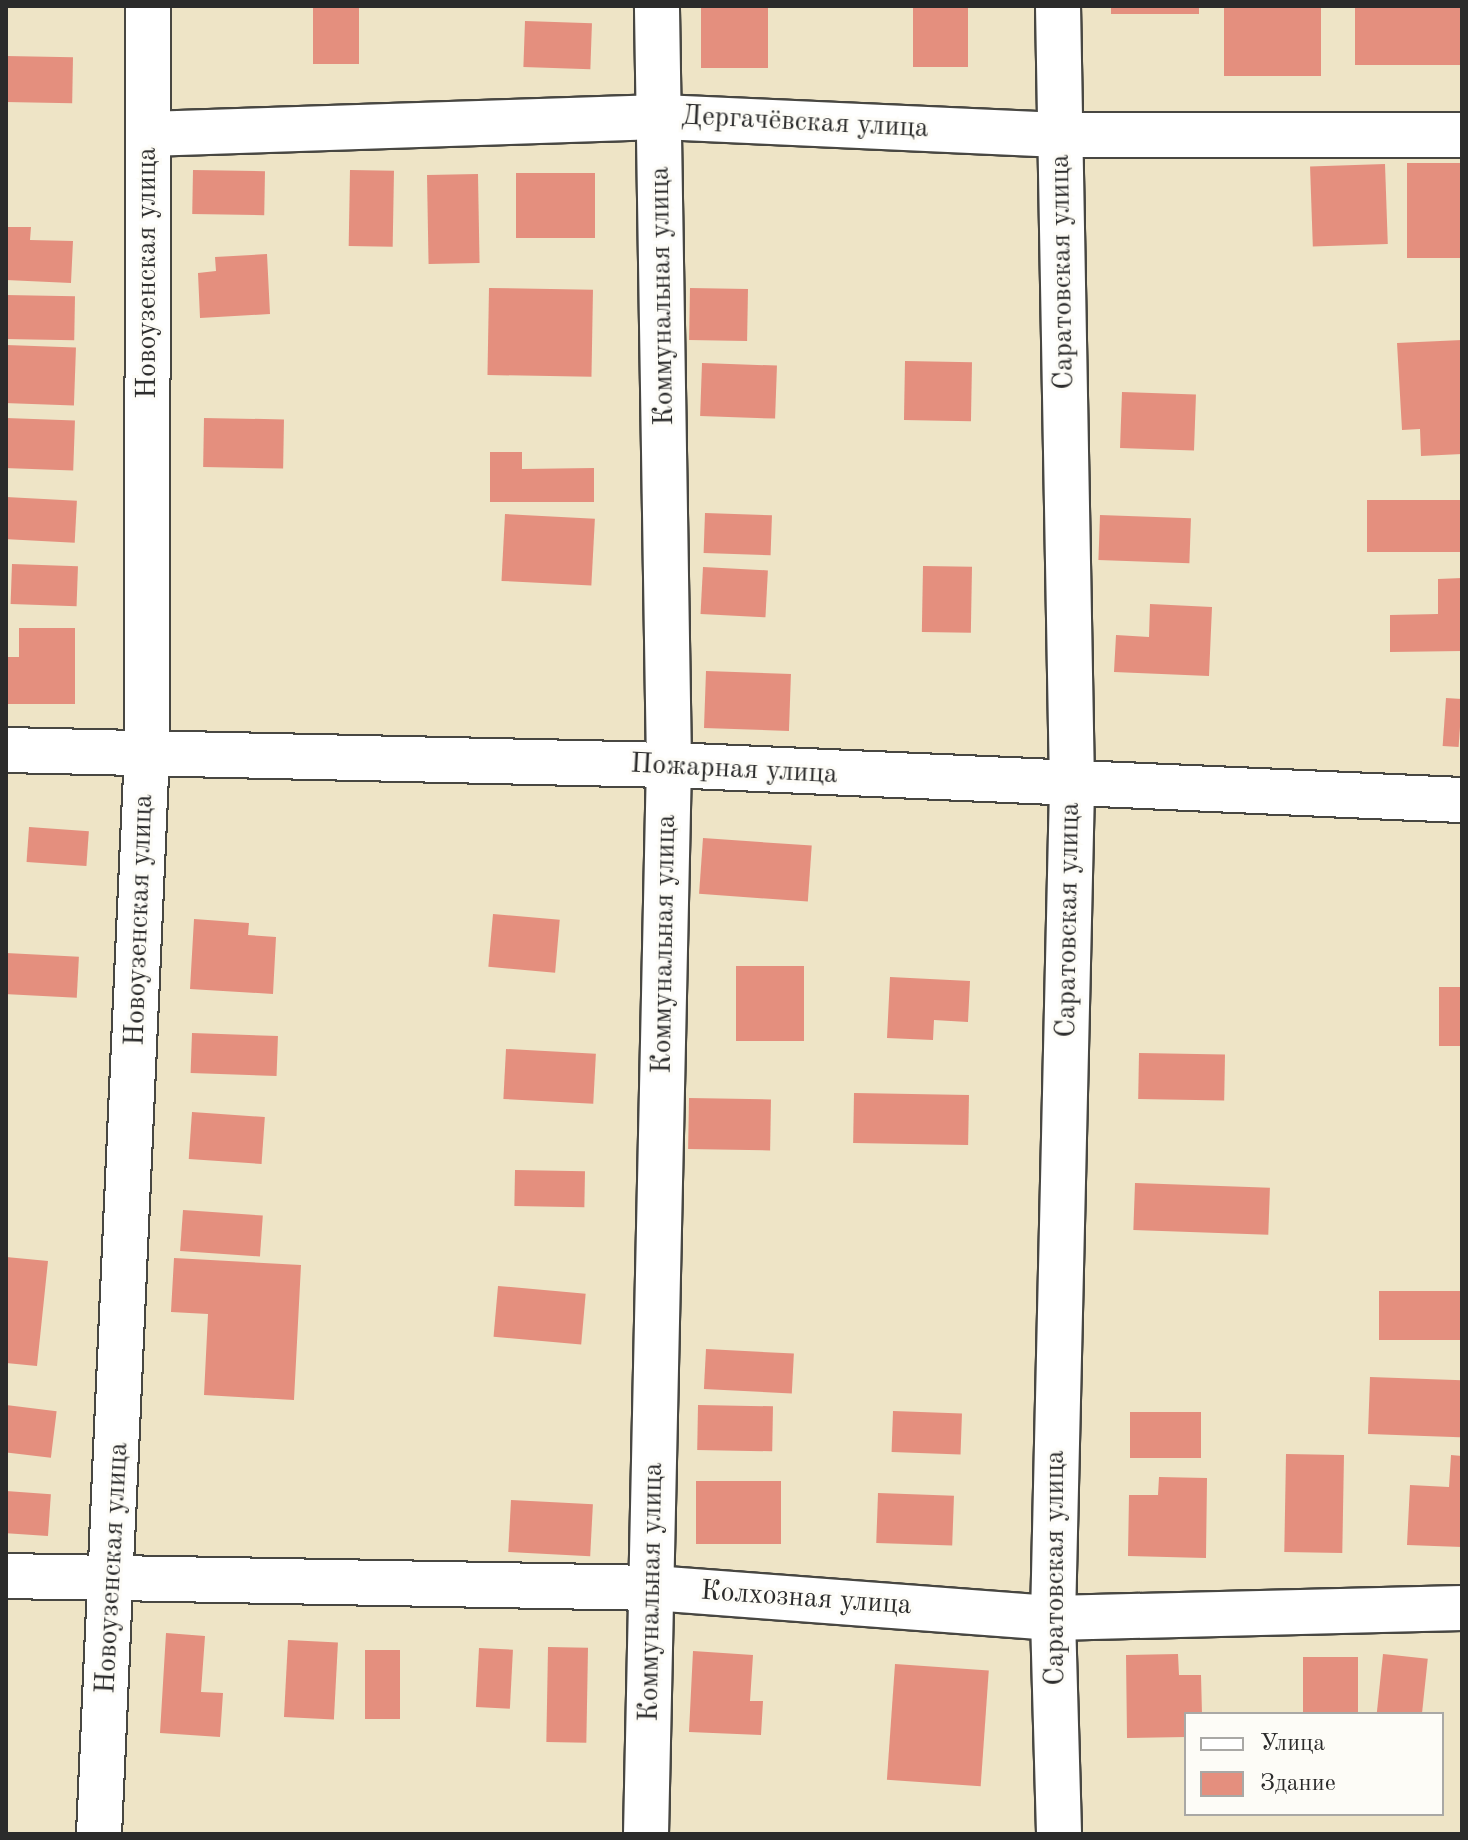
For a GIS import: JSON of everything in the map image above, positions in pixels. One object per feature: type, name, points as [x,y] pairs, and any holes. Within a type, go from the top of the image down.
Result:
[{"type":"street","name":"Новоузенская улица","points":[[99,1834],[114,1578],[147,753],[148,6]]},
{"type":"street","name":"Коммунальная улица","points":[[646,1834],[669,765],[657,6]]},
{"type":"street","name":"Саратовская улица","points":[[1058,6],[1072,788],[1053,1618],[1059,1834]]},
{"type":"street","name":"Дергачёвская улица","points":[[148,134],[661,117],[1060,135],[1462,135]]},
{"type":"street","name":"Пожарная улица","points":[[6,750],[669,765],[1072,788],[1462,800]]},
{"type":"street","name":"Колхозная улица","points":[[6,1576],[653,1588],[1053,1618],[1462,1608]]},
{"type":"building","points":[[313,6],[359,6],[359,64],[313,64]]},
{"type":"building","points":[[701,6],[768,6],[768,68],[701,68]]},
{"type":"building","points":[[913,6],[968,6],[968,67],[913,67]]},
{"type":"building","points":[[1111,6],[1199,6],[1199,14],[1111,14]]},
{"type":"building","points":[[1224,6],[1321,6],[1321,76],[1224,76]]},
{"type":"building","points":[[1355,6],[1462,6],[1462,65],[1355,65]]},
{"type":"building","points":[[525,21],[592,23],[590,69],[523,67]]},
{"type":"building","points":[[6,56],[73,57],[72,103],[6,102]]},
{"type":"building","points":[[1407,163],[1462,163],[1462,258],[1407,258]]},
{"type":"building","points":[[1385,164],[1388,244],[1313,247],[1310,167]]},
{"type":"building","points":[[193,170],[265,171],[264,215],[192,214]]},
{"type":"building","points":[[350,170],[394,171],[393,247],[349,246]]},
{"type":"building","points":[[516,173],[595,173],[595,238],[516,238]]},
{"type":"building","points":[[478,174],[480,263],[429,264],[427,175]]},
{"type":"building","points":[[6,227],[31,227],[30,240],[73,241],[71,283],[6,280]]},
{"type":"building","points":[[267,254],[270,314],[200,318],[198,273],[216,271],[215,257]]},
{"type":"building","points":[[489,288],[593,290],[591,377],[487,375]]},
{"type":"building","points":[[690,288],[748,289],[747,341],[689,340]]},
{"type":"building","points":[[6,295],[75,296],[74,340],[6,339]]},
{"type":"building","points":[[1462,340],[1462,454],[1421,456],[1420,429],[1402,430],[1397,343]]},
{"type":"building","points":[[6,345],[76,347],[74,405],[6,403]]},
{"type":"building","points":[[905,361],[972,362],[971,421],[904,420]]},
{"type":"building","points":[[702,363],[777,366],[775,419],[700,416]]},
{"type":"building","points":[[1122,392],[1196,395],[1194,451],[1120,448]]},
{"type":"building","points":[[6,418],[75,420],[73,470],[6,468]]},
{"type":"building","points":[[204,418],[284,419],[283,468],[203,467]]},
{"type":"building","points":[[490,452],[522,452],[522,469],[594,468],[594,502],[490,502]]},
{"type":"building","points":[[6,497],[77,501],[75,543],[6,539]]},
{"type":"building","points":[[1367,500],[1462,500],[1462,552],[1367,552]]},
{"type":"building","points":[[705,513],[772,515],[771,555],[704,553]]},
{"type":"building","points":[[505,514],[595,519],[591,586],[501,581]]},
{"type":"building","points":[[1100,515],[1191,518],[1189,563],[1098,560]]},
{"type":"building","points":[[12,564],[78,566],[77,606],[11,604]]},
{"type":"building","points":[[923,566],[972,567],[971,633],[922,632]]},
{"type":"building","points":[[703,567],[768,570],[765,617],[701,614]]},
{"type":"building","points":[[1462,578],[1462,651],[1390,652],[1390,615],[1438,614],[1438,579]]},
{"type":"building","points":[[1150,604],[1212,607],[1209,676],[1114,672],[1116,635],[1149,637]]},
{"type":"building","points":[[19,628],[75,628],[75,704],[6,704],[6,657],[19,657]]},
{"type":"building","points":[[706,671],[791,674],[789,731],[704,728]]},
{"type":"building","points":[[1446,698],[1462,699],[1459,747],[1443,746]]},
{"type":"building","points":[[29,827],[89,831],[86,866],[27,862]]},
{"type":"building","points":[[703,838],[812,846],[808,901],[699,894]]},
{"type":"building","points":[[493,914],[560,920],[555,973],[488,967]]},
{"type":"building","points":[[194,919],[249,923],[248,935],[276,937],[273,994],[190,989]]},
{"type":"building","points":[[6,953],[79,957],[77,998],[6,994]]},
{"type":"building","points":[[736,966],[804,966],[804,1041],[736,1041]]},
{"type":"building","points":[[890,977],[970,981],[968,1022],[934,1020],[933,1040],[887,1038]]},
{"type":"building","points":[[1439,987],[1462,987],[1462,1046],[1439,1046]]},
{"type":"building","points":[[192,1033],[278,1036],[277,1076],[191,1073]]},
{"type":"building","points":[[506,1049],[596,1054],[593,1104],[503,1099]]},
{"type":"building","points":[[1139,1053],[1225,1055],[1224,1100],[1138,1099]]},
{"type":"building","points":[[854,1093],[969,1095],[968,1145],[853,1143]]},
{"type":"building","points":[[689,1098],[771,1099],[770,1150],[688,1149]]},
{"type":"building","points":[[192,1112],[265,1117],[262,1164],[189,1159]]},
{"type":"building","points":[[515,1170],[585,1171],[584,1207],[514,1206]]},
{"type":"building","points":[[1135,1183],[1270,1188],[1268,1235],[1133,1230]]},
{"type":"building","points":[[183,1210],[263,1216],[260,1256],[180,1251]]},
{"type":"building","points":[[6,1257],[48,1261],[37,1366],[6,1363]]},
{"type":"building","points":[[174,1258],[301,1265],[294,1400],[204,1395],[208,1314],[171,1312]]},
{"type":"building","points":[[498,1286],[586,1294],[581,1344],[494,1337]]},
{"type":"building","points":[[1379,1291],[1462,1291],[1462,1340],[1379,1340]]},
{"type":"building","points":[[706,1349],[794,1354],[792,1394],[704,1389]]},
{"type":"building","points":[[1370,1377],[1462,1380],[1460,1437],[1368,1434]]},
{"type":"building","points":[[6,1405],[57,1411],[51,1458],[6,1452]]},
{"type":"building","points":[[698,1405],[773,1406],[772,1451],[697,1450]]},
{"type":"building","points":[[893,1411],[962,1413],[961,1454],[892,1452]]},
{"type":"building","points":[[1130,1412],[1201,1412],[1201,1458],[1130,1458]]},
{"type":"building","points":[[1286,1454],[1344,1455],[1342,1553],[1284,1552]]},
{"type":"building","points":[[1451,1455],[1462,1456],[1462,1547],[1407,1545],[1410,1485],[1449,1487]]},
{"type":"building","points":[[1159,1477],[1207,1478],[1206,1558],[1128,1556],[1129,1495],[1158,1495]]},
{"type":"building","points":[[696,1481],[781,1481],[781,1544],[696,1544]]},
{"type":"building","points":[[6,1491],[51,1494],[48,1536],[6,1533]]},
{"type":"building","points":[[878,1493],[954,1496],[952,1546],[876,1543]]},
{"type":"building","points":[[511,1500],[593,1504],[590,1556],[508,1552]]},
{"type":"building","points":[[166,1633],[205,1636],[201,1692],[223,1693],[220,1737],[160,1733]]},
{"type":"building","points":[[288,1640],[338,1643],[334,1720],[284,1717]]},
{"type":"building","points":[[548,1647],[588,1648],[586,1743],[546,1742]]},
{"type":"building","points":[[479,1648],[513,1650],[510,1709],[476,1707]]},
{"type":"building","points":[[365,1650],[400,1650],[400,1719],[365,1719]]},
{"type":"building","points":[[693,1651],[753,1655],[750,1701],[763,1701],[761,1735],[689,1732]]},
{"type":"building","points":[[1178,1654],[1179,1675],[1201,1675],[1202,1712],[1184,1712],[1184,1737],[1127,1738],[1126,1655]]},
{"type":"building","points":[[1383,1654],[1428,1659],[1422,1712],[1377,1712]]},
{"type":"building","points":[[1303,1657],[1358,1657],[1358,1712],[1303,1712]]},
{"type":"building","points":[[895,1664],[989,1671],[981,1786],[887,1780]]}]
